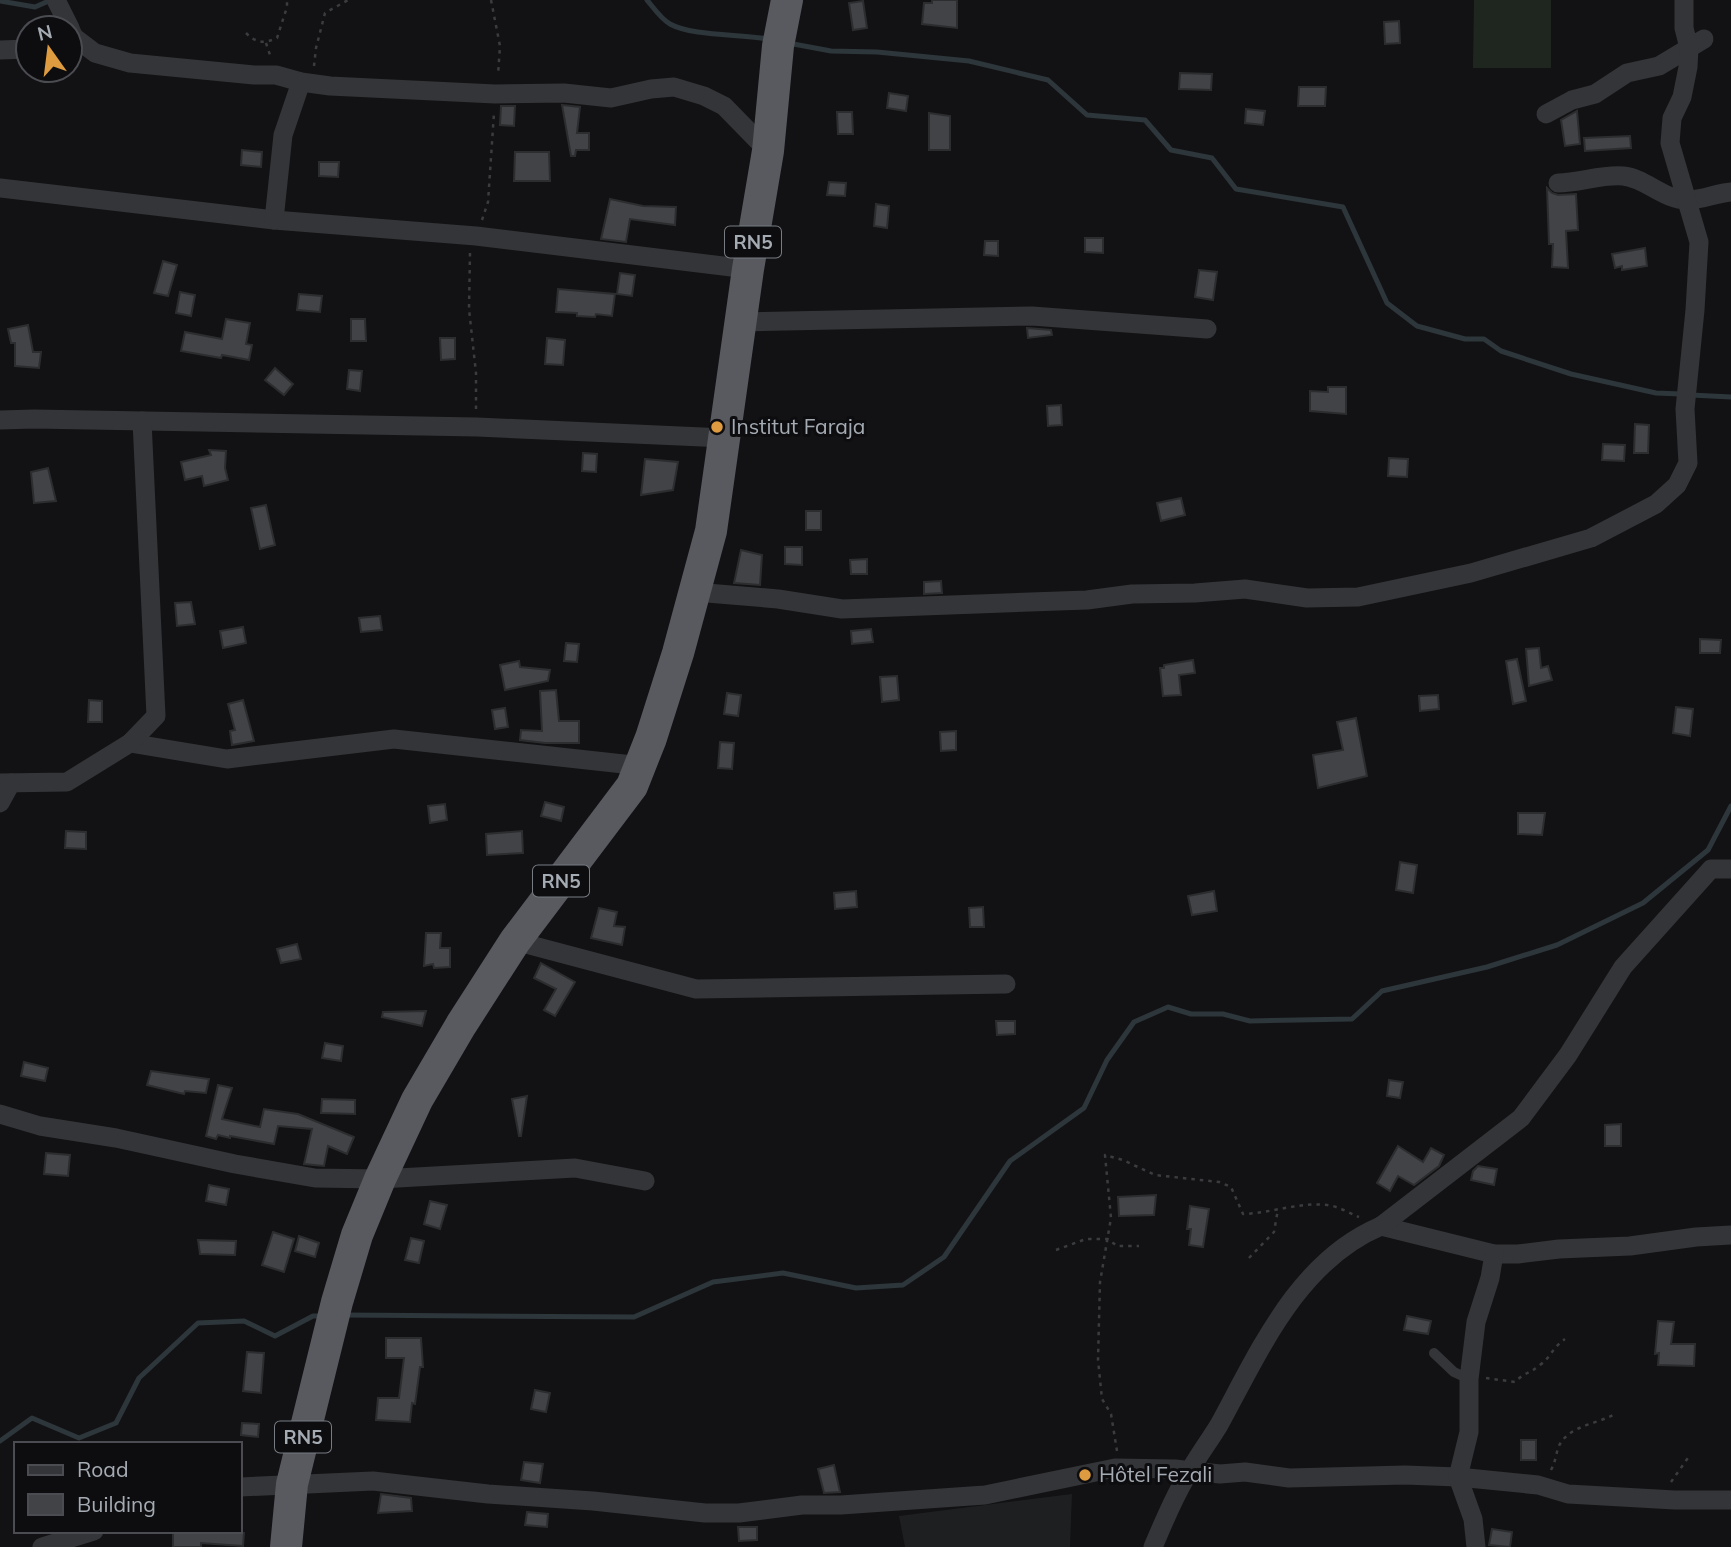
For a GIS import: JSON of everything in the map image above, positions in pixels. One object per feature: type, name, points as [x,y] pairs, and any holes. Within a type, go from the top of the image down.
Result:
[{"type":"highway","name":"RN5","points":[[286,1547],[292,1483],[357,1235],[416,1100],[515,941],[626,795],[642,766],[711,531],[748,269],[768,151],[779,41],[788,0]]},
{"type":"street","points":[[1684,0],[1684,28],[1697,43]]},
{"type":"street","points":[[1546,114],[1572,100],[1595,94],[1627,73],[1659,66],[1697,43]]},
{"type":"street","points":[[695,592],[778,599],[842,609],[1087,600],[1132,594],[1245,589],[1307,598],[1358,597],[1471,573],[1591,538],[1656,504],[1677,485],[1688,463],[1686,394],[1699,242],[1670,143],[1672,118],[1682,97],[1697,43]]},
{"type":"street","points":[[84,50],[130,63],[276,75],[307,83],[495,94],[564,93],[611,98],[674,87],[704,96],[724,106],[768,151]]},
{"type":"street","points":[[274,220],[283,135],[307,83]]},
{"type":"street","points":[[1558,183],[1620,175],[1637,178],[1656,191],[1688,200],[1731,192]]},
{"type":"street","points":[[0,188],[274,220],[476,236],[748,269]]},
{"type":"street","points":[[741,322],[1032,316],[1207,329]]},
{"type":"street","points":[[0,420],[477,427],[725,438]]},
{"type":"street","points":[[0,803],[5,783],[67,782],[130,743],[156,716],[142,421]]},
{"type":"street","points":[[130,743],[228,759],[394,739],[642,766]]},
{"type":"street","points":[[1153,1547],[1189,1471],[1218,1426],[1259,1348],[1281,1313],[1334,1255],[1358,1236],[1381,1226],[1521,1118],[1568,1055],[1623,967],[1712,869],[1731,869]]},
{"type":"street","points":[[515,941],[696,989],[1006,984]]},
{"type":"street","points":[[0,1114],[40,1126],[117,1138],[235,1164],[315,1178],[380,1179],[575,1168],[645,1181]]},
{"type":"street","points":[[1381,1226],[1494,1254],[1518,1255],[1559,1249],[1630,1246],[1731,1235]]},
{"type":"street","points":[[1475,1547],[1473,1519],[1458,1477],[1469,1432],[1469,1378],[1476,1322],[1490,1278],[1494,1254]]},
{"type":"street","points":[[242,1487],[373,1481],[705,1513],[739,1513],[802,1505],[985,1496],[1115,1468],[1175,1469],[1220,1474],[1245,1472],[1289,1478],[1405,1475],[1458,1477],[1538,1485],[1568,1494],[1731,1500]]},
{"type":"street","points":[[42,1547],[88,1533]]},
{"type":"lane","points":[[1434,1353],[1454,1372],[1469,1378]]},
{"type":"path","points":[[246,33],[253,41],[266,43],[277,38],[287,0]]},
{"type":"path","points":[[307,83],[325,13],[348,0]]},
{"type":"path","points":[[477,427],[476,373],[470,309],[470,252],[488,202],[495,94],[500,60],[491,0]]},
{"type":"path","points":[[1115,1468],[1117,1450],[1114,1426],[1111,1414],[1102,1399],[1098,1360],[1100,1282],[1111,1217],[1105,1155],[1124,1160],[1155,1175],[1219,1181],[1231,1187],[1244,1214],[1262,1214],[1278,1207],[1329,1205],[1381,1226]]},
{"type":"path","points":[[1249,1258],[1274,1232],[1278,1207]]},
{"type":"path","points":[[1056,1250],[1086,1238],[1108,1239],[1117,1246],[1139,1247]]},
{"type":"path","points":[[1469,1378],[1476,1380],[1488,1377],[1515,1382],[1524,1373],[1537,1369],[1547,1360],[1553,1347],[1565,1339]]},
{"type":"path","points":[[1538,1485],[1550,1473],[1559,1446],[1571,1431],[1613,1415]]},
{"type":"path","points":[[1658,1499],[1690,1455]]},
{"type":"shaded area","points":[[1474,0],[1551,0],[1551,68],[1473,68]]},
{"type":"shaded area","points":[[1072,1494],[1070,1547],[905,1547],[899,1516]]},
{"type":"building","points":[[932,0],[957,0],[957,28],[922,24],[924,3],[932,3]]},
{"type":"building","points":[[863,1],[867,28],[853,30],[849,3]]},
{"type":"building","points":[[1399,21],[1400,43],[1385,44],[1384,22]]},
{"type":"building","points":[[1180,73],[1212,74],[1211,90],[1179,89]]},
{"type":"building","points":[[1299,87],[1326,87],[1325,106],[1298,106]]},
{"type":"building","points":[[889,93],[908,96],[906,111],[887,108]]},
{"type":"building","points":[[562,105],[580,107],[577,133],[589,133],[589,150],[576,150],[575,156],[571,156]]},
{"type":"building","points":[[501,106],[515,106],[514,126],[500,125]]},
{"type":"building","points":[[1246,109],[1265,111],[1263,125],[1245,123]]},
{"type":"building","points":[[1577,111],[1580,144],[1565,146],[1561,120]]},
{"type":"building","points":[[837,112],[852,112],[853,134],[838,134]]},
{"type":"building","points":[[929,113],[950,116],[950,150],[929,150]]},
{"type":"building","points":[[1630,136],[1631,148],[1585,151],[1584,138]]},
{"type":"building","points":[[242,150],[262,152],[261,167],[241,165]]},
{"type":"building","points":[[515,152],[549,152],[550,181],[514,181]]},
{"type":"building","points":[[319,162],[339,162],[338,177],[319,176]]},
{"type":"building","points":[[829,182],[846,183],[845,196],[827,195]]},
{"type":"building","points":[[1547,188],[1558,195],[1576,194],[1578,230],[1566,231],[1568,268],[1552,267],[1553,244],[1549,244]]},
{"type":"building","points":[[610,199],[643,206],[676,207],[675,225],[630,219],[626,242],[601,239]]},
{"type":"building","points":[[876,204],[889,206],[887,228],[874,226]]},
{"type":"building","points":[[1085,238],[1103,238],[1103,253],[1085,252]]},
{"type":"building","points":[[985,241],[998,241],[998,256],[984,255]]},
{"type":"building","points":[[1645,248],[1647,266],[1622,270],[1622,266],[1615,268],[1612,254]]},
{"type":"building","points":[[163,261],[177,265],[168,296],[154,293]]},
{"type":"building","points":[[1199,270],[1217,272],[1213,300],[1195,297]]},
{"type":"building","points":[[620,273],[635,275],[632,296],[617,294]]},
{"type":"building","points":[[558,289],[615,294],[612,316],[577,316],[577,313],[556,312]]},
{"type":"building","points":[[180,292],[195,295],[191,316],[176,313]]},
{"type":"building","points":[[299,294],[322,296],[320,312],[297,310]]},
{"type":"building","points":[[226,319],[250,323],[246,344],[252,345],[249,360],[181,351],[185,332],[222,339]]},
{"type":"building","points":[[351,319],[365,319],[366,341],[351,341]]},
{"type":"building","points":[[28,325],[33,352],[41,352],[39,368],[15,366],[15,343],[11,343],[8,329]]},
{"type":"building","points":[[1027,328],[1051,330],[1052,335],[1028,338]]},
{"type":"building","points":[[440,338],[455,338],[455,359],[441,360]]},
{"type":"building","points":[[547,338],[565,340],[563,365],[545,364]]},
{"type":"building","points":[[275,368],[293,384],[284,395],[265,380]]},
{"type":"building","points":[[349,370],[362,371],[360,391],[347,389]]},
{"type":"building","points":[[1328,387],[1346,387],[1346,414],[1310,411],[1310,391],[1328,392]]},
{"type":"building","points":[[1061,405],[1062,425],[1048,426],[1047,406]]},
{"type":"building","points":[[1635,424],[1649,425],[1648,453],[1634,453]]},
{"type":"building","points":[[1603,444],[1625,445],[1624,461],[1602,460]]},
{"type":"building","points":[[209,450],[226,451],[225,468],[228,480],[204,486],[202,476],[185,480],[181,462],[211,455]]},
{"type":"building","points":[[583,453],[597,454],[596,472],[582,471]]},
{"type":"building","points":[[1389,458],[1408,459],[1407,477],[1388,476]]},
{"type":"building","points":[[645,459],[678,462],[673,490],[641,495]]},
{"type":"building","points":[[48,468],[56,501],[34,503],[31,472]]},
{"type":"building","points":[[1181,498],[1185,515],[1161,521],[1157,503]]},
{"type":"building","points":[[266,505],[275,545],[260,549],[251,508]]},
{"type":"building","points":[[806,511],[821,511],[821,530],[806,530]]},
{"type":"building","points":[[785,547],[802,547],[802,565],[785,564]]},
{"type":"building","points":[[741,550],[762,555],[760,585],[734,583]]},
{"type":"building","points":[[867,559],[867,574],[851,574],[850,560]]},
{"type":"building","points":[[941,581],[942,593],[924,594],[924,582]]},
{"type":"building","points":[[191,602],[195,624],[177,626],[175,603]]},
{"type":"building","points":[[380,616],[382,630],[361,632],[359,618]]},
{"type":"building","points":[[243,627],[246,643],[223,648],[220,631]]},
{"type":"building","points":[[871,629],[873,642],[852,644],[851,631]]},
{"type":"building","points":[[1700,639],[1721,640],[1720,653],[1700,653]]},
{"type":"building","points":[[566,643],[579,644],[577,662],[564,661]]},
{"type":"building","points":[[1539,648],[1541,668],[1548,666],[1552,680],[1529,686],[1526,649]]},
{"type":"building","points":[[1517,659],[1526,701],[1513,704],[1506,661]]},
{"type":"building","points":[[1193,660],[1195,673],[1179,675],[1181,695],[1163,696],[1160,668]]},
{"type":"building","points":[[519,661],[520,667],[550,670],[548,681],[505,690],[500,665]]},
{"type":"building","points":[[897,676],[899,700],[882,702],[880,677]]},
{"type":"building","points":[[556,690],[559,721],[579,721],[579,743],[520,740],[521,730],[542,731],[540,691]]},
{"type":"building","points":[[727,693],[741,695],[738,716],[724,714]]},
{"type":"building","points":[[1438,695],[1439,709],[1420,711],[1419,696]]},
{"type":"building","points":[[89,700],[102,701],[102,722],[88,722]]},
{"type":"building","points":[[243,700],[254,741],[232,745],[230,731],[235,730],[228,704]]},
{"type":"building","points":[[1676,707],[1693,709],[1690,736],[1673,733]]},
{"type":"building","points":[[505,708],[508,727],[495,729],[492,710]]},
{"type":"building","points":[[1356,718],[1367,776],[1318,788],[1313,755],[1343,750],[1337,722]]},
{"type":"building","points":[[956,731],[956,750],[941,751],[940,732]]},
{"type":"building","points":[[720,742],[734,743],[732,769],[718,768]]},
{"type":"building","points":[[545,802],[564,807],[561,821],[541,816]]},
{"type":"building","points":[[445,804],[447,820],[430,823],[428,806]]},
{"type":"building","points":[[1518,813],[1545,813],[1542,835],[1518,834]]},
{"type":"building","points":[[66,831],[86,832],[86,849],[65,848]]},
{"type":"building","points":[[522,831],[523,853],[487,855],[486,834]]},
{"type":"building","points":[[1400,862],[1417,865],[1413,893],[1396,890]]},
{"type":"building","points":[[856,891],[857,907],[835,909],[834,893]]},
{"type":"building","points":[[1214,891],[1217,911],[1192,915],[1188,896]]},
{"type":"building","points":[[983,907],[984,927],[970,927],[969,908]]},
{"type":"building","points":[[599,908],[617,912],[614,926],[625,927],[622,945],[591,938]]},
{"type":"building","points":[[426,933],[441,933],[440,948],[450,948],[450,967],[434,968],[433,964],[424,966]]},
{"type":"building","points":[[297,944],[301,959],[281,963],[277,949]]},
{"type":"building","points":[[541,963],[575,982],[555,1016],[544,1010],[556,989],[534,978]]},
{"type":"building","points":[[426,1011],[422,1026],[382,1017],[383,1012]]},
{"type":"building","points":[[996,1021],[1015,1021],[1015,1034],[997,1035]]},
{"type":"building","points":[[325,1043],[343,1046],[341,1061],[322,1058]]},
{"type":"building","points":[[24,1062],[48,1068],[45,1081],[21,1076]]},
{"type":"building","points":[[151,1071],[209,1079],[206,1093],[185,1091],[184,1094],[147,1085]]},
{"type":"building","points":[[1389,1080],[1403,1082],[1400,1098],[1387,1096]]},
{"type":"building","points":[[218,1085],[232,1088],[222,1119],[260,1127],[264,1109],[298,1114],[354,1137],[347,1154],[328,1146],[324,1166],[304,1164],[312,1129],[278,1126],[274,1144],[230,1136],[218,1135],[216,1139],[206,1136]]},
{"type":"building","points":[[527,1096],[521,1136],[519,1136],[512,1099]]},
{"type":"building","points":[[322,1099],[355,1100],[355,1114],[321,1113]]},
{"type":"building","points":[[1621,1124],[1621,1146],[1605,1146],[1605,1125]]},
{"type":"building","points":[[1398,1146],[1423,1162],[1431,1148],[1444,1155],[1439,1166],[1414,1185],[1398,1176],[1390,1191],[1377,1183]]},
{"type":"building","points":[[46,1153],[70,1155],[68,1176],[44,1174]]},
{"type":"building","points":[[1478,1166],[1497,1169],[1494,1185],[1471,1180],[1473,1171]]},
{"type":"building","points":[[209,1185],[229,1189],[226,1205],[206,1201]]},
{"type":"building","points":[[1156,1195],[1154,1215],[1119,1216],[1118,1197]]},
{"type":"building","points":[[430,1201],[447,1205],[440,1229],[424,1224]]},
{"type":"building","points":[[1190,1206],[1209,1209],[1203,1247],[1189,1245],[1191,1229],[1187,1229]]},
{"type":"building","points":[[273,1232],[294,1239],[284,1272],[262,1265]]},
{"type":"building","points":[[299,1236],[319,1243],[315,1257],[295,1251]]},
{"type":"building","points":[[411,1238],[424,1241],[419,1263],[405,1260]]},
{"type":"building","points":[[198,1240],[236,1241],[235,1255],[200,1254]]},
{"type":"building","points":[[1407,1316],[1431,1321],[1428,1334],[1404,1330]]},
{"type":"building","points":[[1658,1321],[1674,1322],[1671,1344],[1695,1344],[1694,1366],[1658,1365],[1659,1353],[1655,1354]]},
{"type":"building","points":[[386,1338],[421,1338],[423,1367],[420,1367],[410,1422],[376,1420],[378,1398],[399,1398],[404,1358],[386,1358]]},
{"type":"building","points":[[247,1352],[264,1353],[261,1393],[243,1391]]},
{"type":"building","points":[[535,1390],[550,1393],[546,1412],[531,1409]]},
{"type":"building","points":[[242,1423],[259,1424],[258,1437],[241,1435]]},
{"type":"building","points":[[1521,1440],[1536,1440],[1536,1460],[1521,1460]]},
{"type":"building","points":[[524,1462],[543,1464],[540,1483],[521,1480]]},
{"type":"building","points":[[834,1465],[840,1492],[824,1493],[818,1469]]},
{"type":"building","points":[[381,1494],[411,1498],[412,1511],[378,1513]]},
{"type":"building","points":[[527,1512],[548,1514],[547,1527],[525,1525]]},
{"type":"building","points":[[738,1527],[757,1527],[757,1540],[739,1541]]},
{"type":"building","points":[[1492,1529],[1512,1532],[1510,1547],[1489,1545]]},
{"type":"building","points":[[173,1533],[244,1533],[243,1546],[201,1543],[201,1547],[173,1547]]},
{"type":"waterway","points":[[0,1],[35,7],[51,0]]},
{"type":"waterway","points":[[647,0],[663,19],[679,28],[768,39]]},
{"type":"waterway","points":[[788,43],[831,51],[877,52],[969,61],[1048,80],[1087,115],[1145,120],[1171,150],[1212,158],[1236,189],[1343,207],[1387,303],[1417,326],[1465,339],[1484,339],[1501,351],[1571,374],[1656,393],[1681,394]]},
{"type":"waterway","points":[[1691,395],[1731,397]]},
{"type":"waterway","points":[[344,1315],[634,1317],[713,1282],[783,1273],[856,1288],[903,1285],[944,1257],[1010,1161],[1084,1108],[1107,1060],[1134,1022],[1168,1007],[1191,1014],[1223,1014],[1250,1021],[1352,1019],[1382,991],[1487,967],[1557,945],[1643,903],[1708,850],[1731,806]]},
{"type":"waterway","points":[[0,1441],[32,1418],[79,1438],[116,1423],[139,1378],[198,1323],[244,1321],[275,1336],[313,1316],[323,1316]]},
{"type":"place","name":"Institut Faraja","points":[[717,427]]},
{"type":"place","name":"Hôtel Fezali","points":[[1085,1475]]}]
